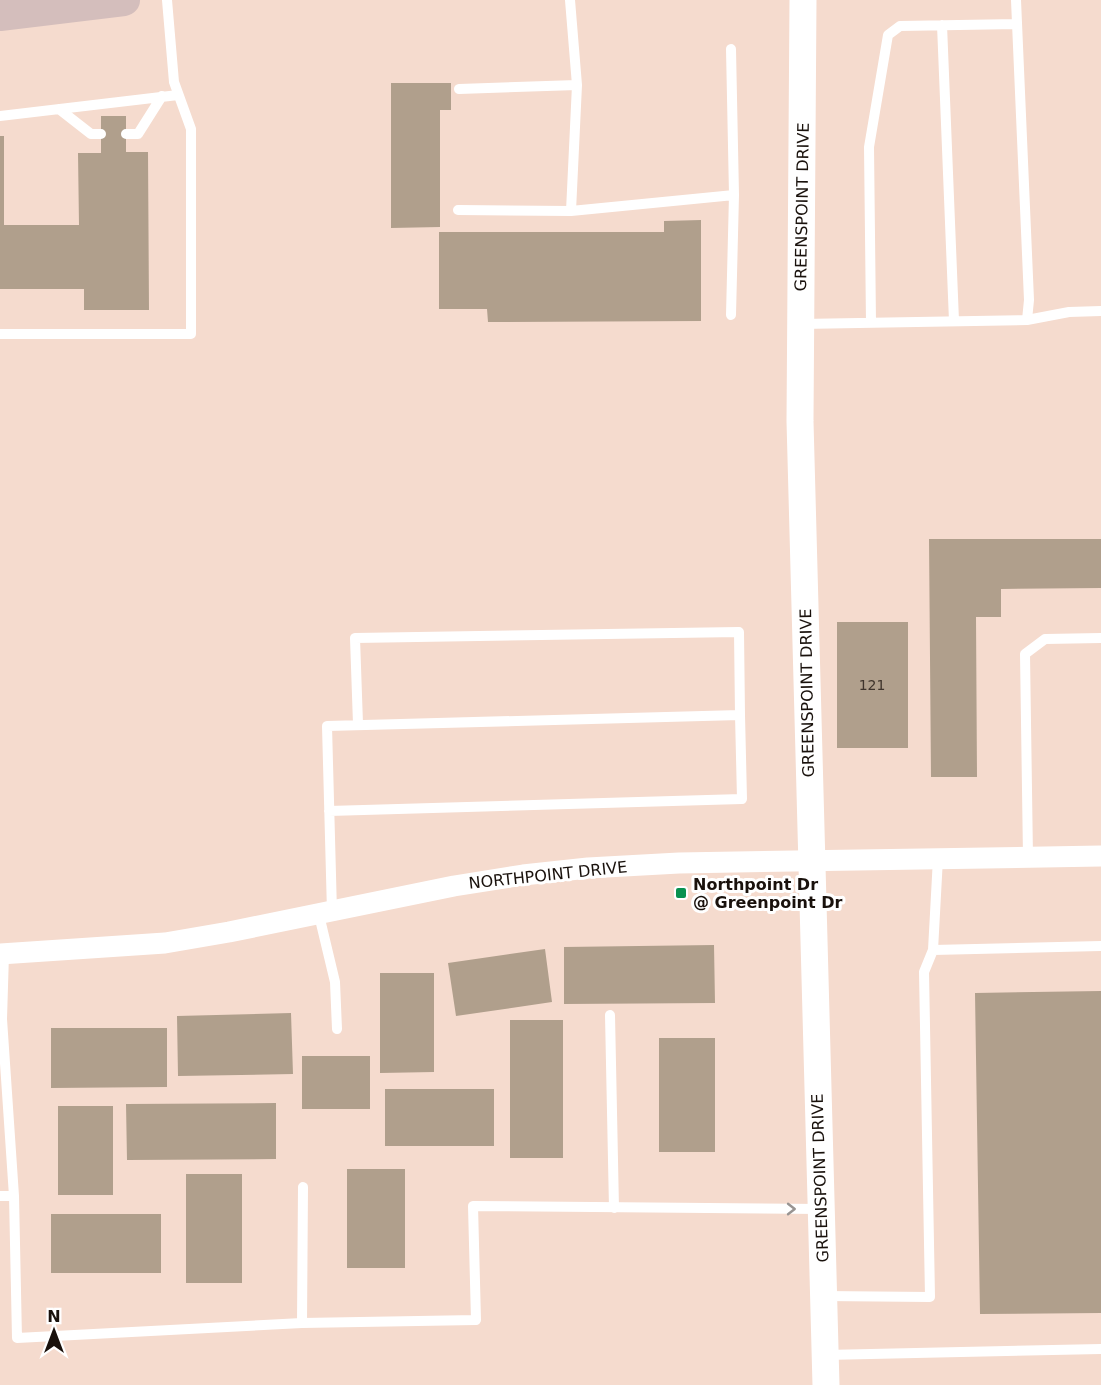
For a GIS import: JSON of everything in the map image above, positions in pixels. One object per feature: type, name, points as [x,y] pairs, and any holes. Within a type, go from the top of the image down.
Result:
[{"type":"main road","points":[[0,15],[124,0]]},
{"type":"street","name":"GREENSPOINT DRIVE","points":[[803,0],[801,433],[825,1370]]},
{"type":"street","name":"NORTHPOINT DRIVE","points":[[2,954],[165,943],[454,886],[523,875],[679,863],[1101,856]]},
{"type":"lane","points":[[0,334],[191,334],[191,129],[174,82],[167,0]]},
{"type":"lane","points":[[570,0],[577,85],[571,211]]},
{"type":"lane","points":[[1016,0],[1029,300],[1027,320]]},
{"type":"lane","points":[[870,323],[869,147],[888,35],[900,26],[1017,24]]},
{"type":"lane","points":[[942,25],[954,321]]},
{"type":"lane","points":[[731,49],[734,195],[731,315]]},
{"type":"lane","points":[[459,89],[577,85]]},
{"type":"lane","points":[[0,116],[178,94]]},
{"type":"lane","points":[[126,134],[138,134],[162,96]]},
{"type":"lane","points":[[59,109],[91,134],[101,134]]},
{"type":"lane","points":[[458,210],[571,211],[734,195]]},
{"type":"lane","points":[[801,324],[1027,320],[1069,312],[1101,311]]},
{"type":"lane","points":[[329,811],[742,799],[739,632],[355,638],[358,724]]},
{"type":"lane","points":[[1028,857],[1025,654],[1045,639],[1101,638]]},
{"type":"lane","points":[[337,1029],[335,982],[325,913],[329,811],[327,726],[740,716]]},
{"type":"lane","points":[[823,1296],[930,1297],[924,972],[933,950],[938,858]]},
{"type":"lane","points":[[933,950],[1101,946]]},
{"type":"lane","points":[[2,954],[2,1019],[14,1196],[17,1338],[302,1323],[476,1320],[473,1206],[821,1209]]},
{"type":"lane","points":[[610,1015],[614,1208]]},
{"type":"lane","points":[[302,1323],[303,1187]]},
{"type":"lane","points":[[0,1196],[14,1196]]},
{"type":"lane","points":[[825,1370],[1101,1349]]},
{"type":"building","points":[[391,83],[451,83],[451,110],[440,110],[440,227],[391,228]]},
{"type":"building","points":[[101,116],[126,116],[126,152],[148,152],[149,310],[84,310],[84,289],[0,289],[0,136],[4,136],[4,225],[79,225],[78,153],[101,153]]},
{"type":"building","points":[[701,220],[701,321],[488,322],[487,309],[439,309],[439,232],[664,232],[664,221]]},
{"type":"building","points":[[929,539],[1101,539],[1101,588],[1001,589],[1001,617],[976,617],[977,777],[931,777]]},
{"type":"building","points":[[837,622],[908,622],[908,748],[837,748]]},
{"type":"building","points":[[714,945],[715,1003],[564,1004],[564,947]]},
{"type":"building","points":[[545,949],[552,1002],[456,1016],[448,963]]},
{"type":"building","points":[[380,973],[434,973],[434,1072],[380,1073]]},
{"type":"building","points":[[1101,991],[1101,1313],[980,1314],[975,993]]},
{"type":"building","points":[[291,1013],[293,1074],[178,1076],[177,1016]]},
{"type":"building","points":[[510,1020],[563,1020],[563,1158],[510,1158]]},
{"type":"building","points":[[51,1028],[167,1028],[167,1087],[51,1088]]},
{"type":"building","points":[[659,1038],[715,1038],[715,1152],[659,1152]]},
{"type":"building","points":[[302,1056],[370,1056],[370,1109],[302,1109]]},
{"type":"building","points":[[385,1089],[494,1089],[494,1146],[385,1146]]},
{"type":"building","points":[[276,1103],[276,1159],[127,1160],[126,1104]]},
{"type":"building","points":[[58,1106],[113,1106],[113,1195],[58,1195]]},
{"type":"building","points":[[347,1169],[405,1169],[405,1268],[347,1268]]},
{"type":"building","points":[[186,1174],[242,1174],[242,1283],[186,1283]]},
{"type":"building","points":[[51,1214],[161,1214],[161,1273],[51,1273]]},
{"type":"place","name":"Northpoint Dr @ Greenpoint Dr","points":[[681,893]]}]
